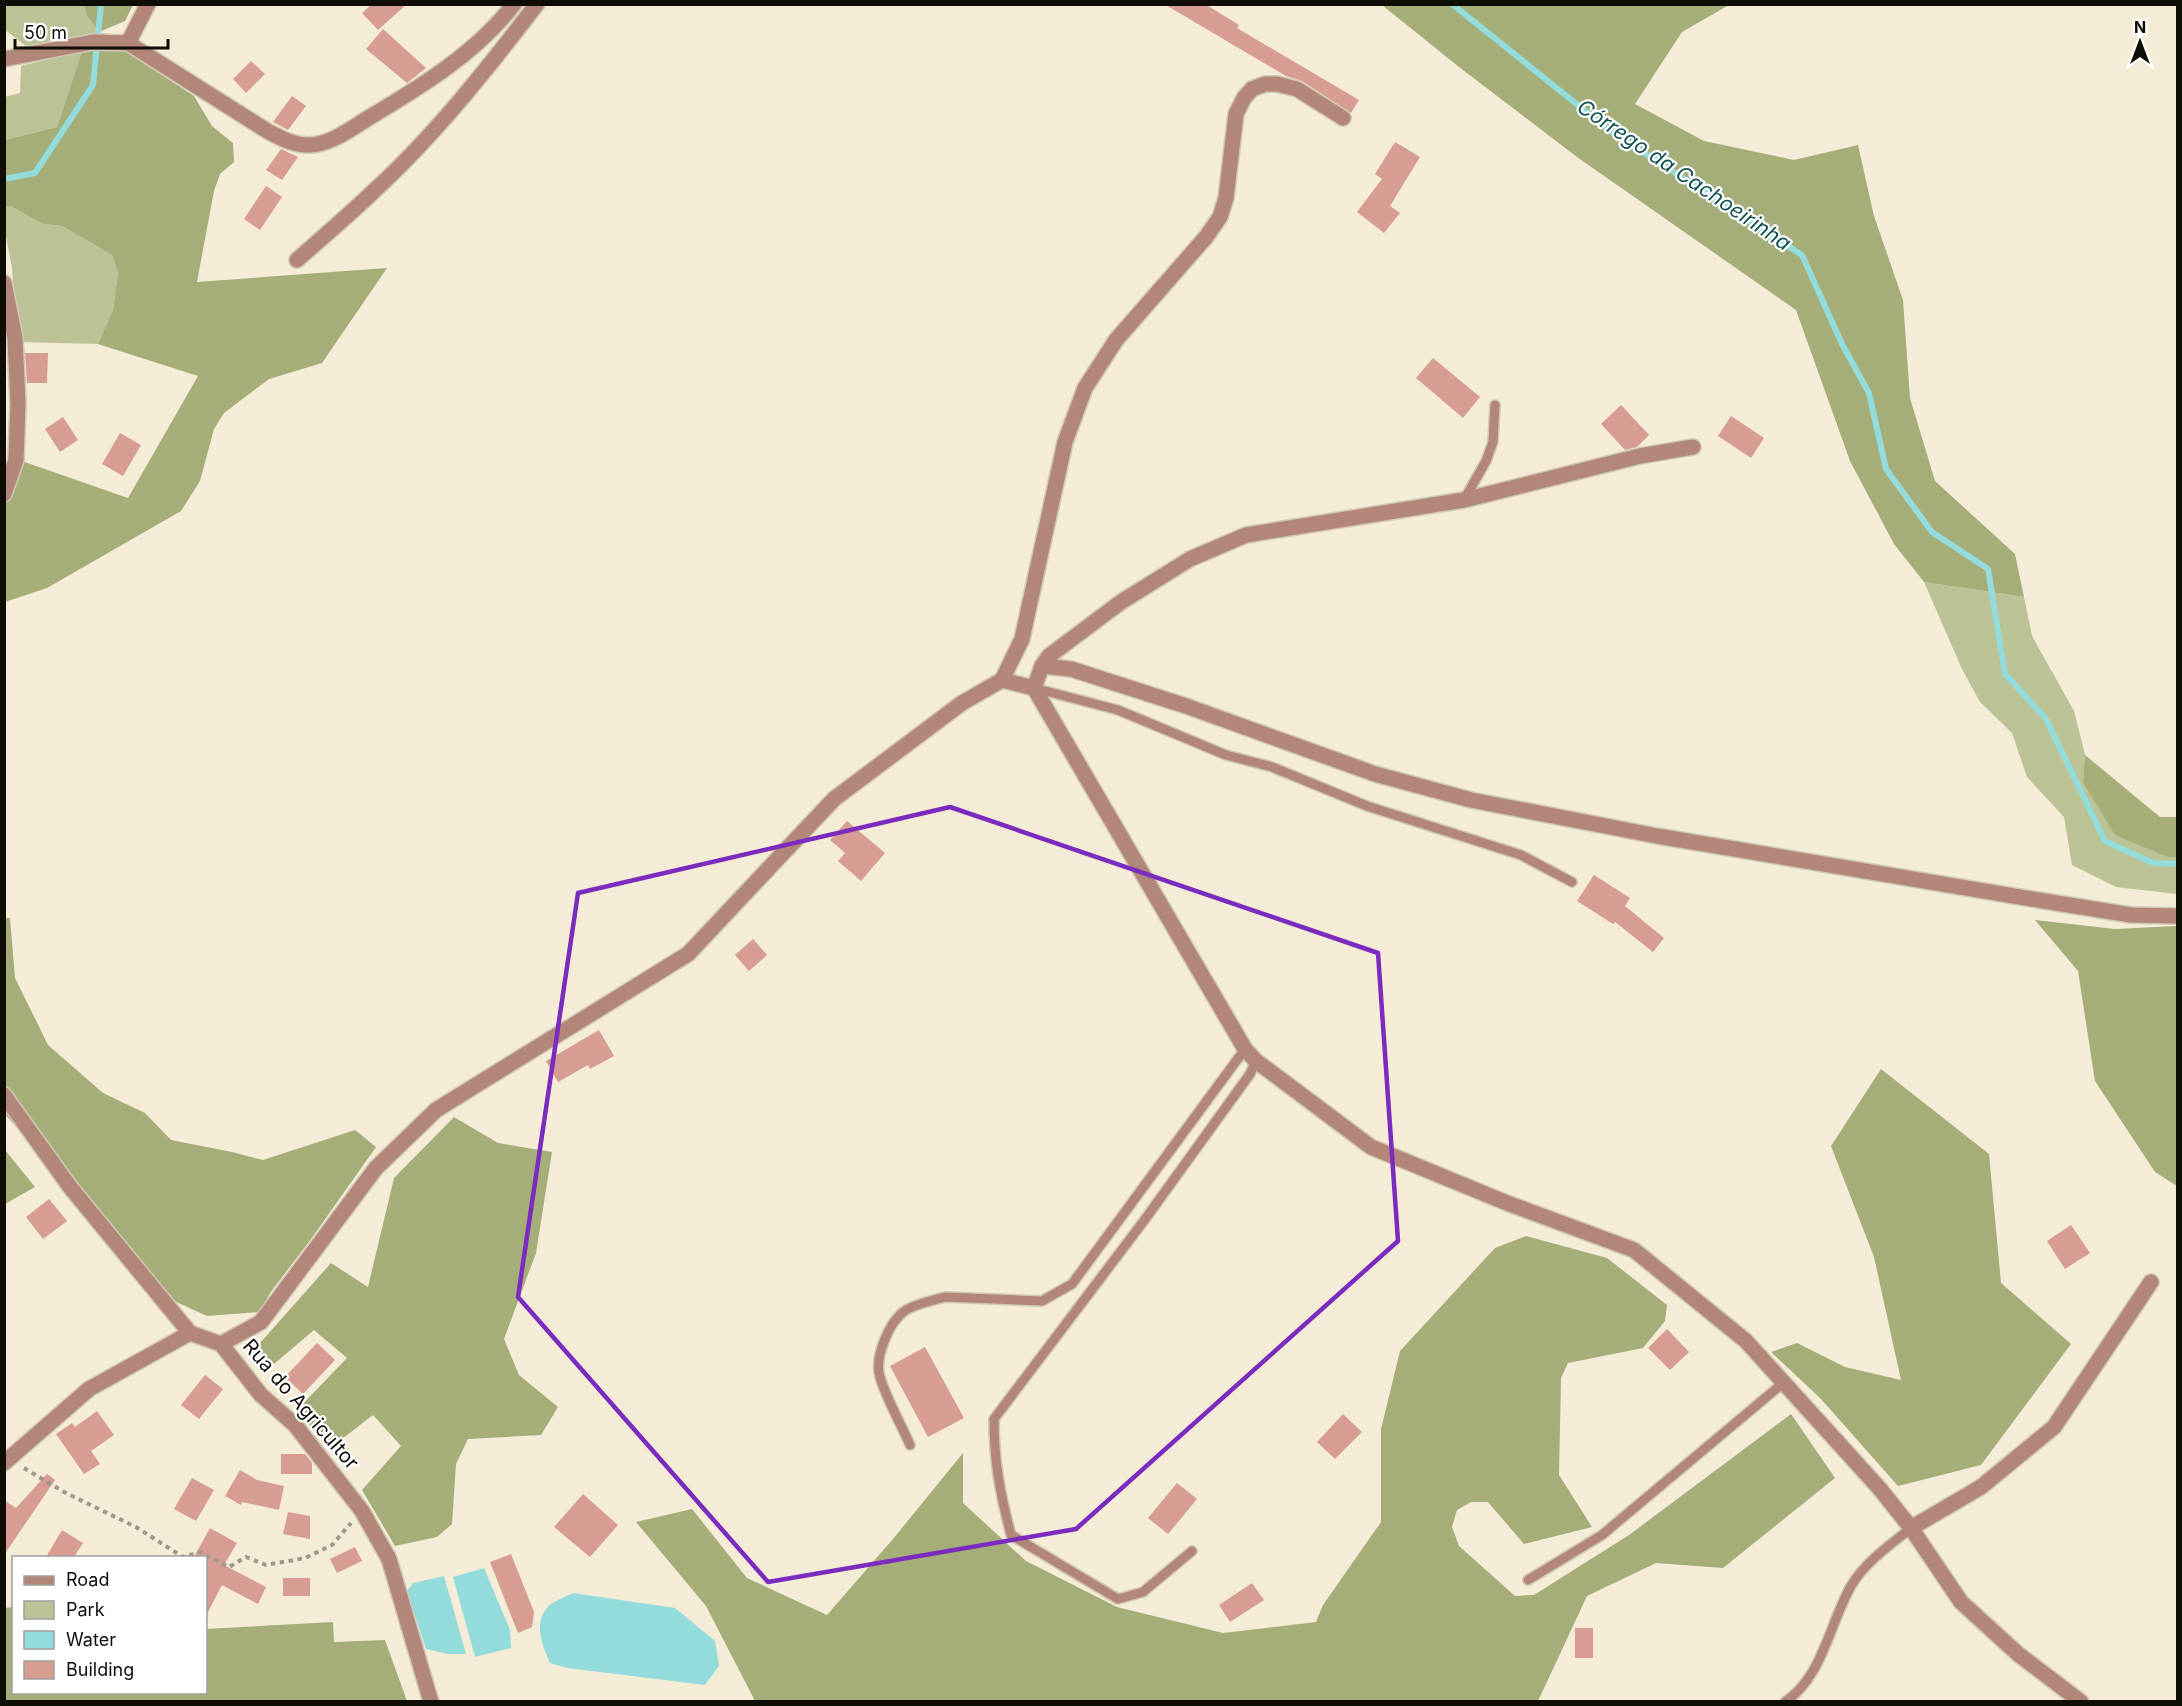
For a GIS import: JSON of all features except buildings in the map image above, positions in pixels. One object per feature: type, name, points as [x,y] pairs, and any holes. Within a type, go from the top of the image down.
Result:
[{"type":"street","points":[[121,43],[148,4]]},
{"type":"street","points":[[4,59],[93,42],[121,43],[269,132],[290,142],[308,146],[346,132],[432,80],[474,46],[504,18],[514,4]]},
{"type":"street","points":[[297,260],[376,190],[411,154],[471,88],[537,4]]},
{"type":"street","points":[[221,1344],[261,1322],[376,1168],[436,1110],[688,954],[834,799],[962,703],[1002,680],[1022,639],[1065,442],[1086,388],[1116,340],[1206,237],[1220,217],[1227,198],[1236,114],[1244,98],[1252,89],[1264,84],[1278,84],[1296,90],[1343,118]]},
{"type":"street","points":[[4,283],[15,338],[18,403],[16,460],[4,494]]},
{"type":"street","points":[[1034,688],[1042,666],[1049,656],[1121,602],[1190,559],[1246,535],[1464,501],[1640,456],[1693,447]]},
{"type":"street","points":[[1042,666],[1071,669],[1186,706],[1375,774],[1471,800],[1657,836],[2109,912],[2178,916]]},
{"type":"street","points":[[1002,680],[1034,688],[1245,1049],[1256,1061],[1371,1147],[1507,1203],[1634,1250],[1746,1341],[1880,1489],[1911,1528],[1961,1602],[2018,1654],[2081,1701]]},
{"type":"street","points":[[4,1095],[70,1188],[190,1333],[89,1389],[7,1461]]},
{"type":"street","points":[[1911,1528],[1981,1486],[2054,1427],[2151,1282]]},
{"type":"street","name":"Rua do Agricultor","points":[[190,1333],[221,1344],[261,1395],[295,1425],[362,1511],[389,1559],[431,1701]]},
{"type":"lane","points":[[1464,501],[1486,461],[1493,442],[1495,405]]},
{"type":"lane","points":[[1034,688],[1118,710],[1227,755],[1272,767],[1368,806],[1521,855],[1572,882]]},
{"type":"lane","points":[[910,1445],[879,1376],[880,1351],[891,1328],[905,1311],[945,1297],[1042,1301],[1072,1284],[1245,1049]]},
{"type":"lane","points":[[1192,1551],[1143,1592],[1118,1599],[1011,1535],[1000,1493],[994,1456],[994,1419],[1146,1218],[1250,1074],[1256,1061]]},
{"type":"lane","points":[[1528,1580],[1602,1535],[1784,1383]]},
{"type":"lane","points":[[1785,1701],[1796,1694],[1817,1665],[1851,1587],[1866,1566],[1911,1528]]},
{"type":"path","points":[[7,1461],[136,1527],[181,1556]]},
{"type":"path","points":[[186,1556],[200,1552],[229,1567],[246,1557],[266,1565],[305,1558],[332,1545],[362,1511]]},
{"type":"highlighted area","points":[[950,807],[1378,953],[1398,1241],[1076,1529],[768,1582],[518,1297],[578,893]]},
{"type":"green space","points":[[84,4],[87,16],[99,32],[26,46],[5,30],[5,5]]},
{"type":"green space","points":[[84,4],[133,5],[125,21],[99,32],[87,16]]},
{"type":"green space","points":[[1382,5],[1729,5],[1682,32],[1635,104],[1704,141],[1794,160],[1858,145],[1874,216],[1903,300],[1910,398],[1935,481],[2015,554],[2024,597],[1924,582],[1894,544],[1850,461],[1796,310],[1577,157]]},
{"type":"green space","points":[[82,51],[57,127],[5,140],[4,97],[20,93],[21,66]]},
{"type":"green space","points":[[82,51],[125,51],[194,96],[212,126],[233,143],[234,162],[220,174],[214,191],[197,282],[387,268],[322,363],[269,379],[224,413],[214,429],[200,481],[181,511],[47,588],[5,602],[4,489],[16,459],[128,498],[198,376],[98,344],[113,310],[118,273],[112,255],[62,226],[43,224],[11,206],[5,206],[5,140],[57,127]]},
{"type":"green space","points":[[11,205],[43,224],[62,226],[112,255],[118,273],[113,310],[98,344],[18,342],[12,268],[5,231],[4,206]]},
{"type":"green space","points":[[1924,582],[2024,597],[2032,636],[2074,711],[2085,755],[2083,782],[2168,857],[2177,857],[2177,894],[2116,887],[2072,865],[2064,817],[2027,777],[2012,733],[1980,702],[1962,669]]},
{"type":"green space","points":[[2085,755],[2160,817],[2177,817],[2177,857],[2168,857],[2115,835],[2083,782]]},
{"type":"green space","points":[[4,918],[10,918],[15,978],[48,1045],[103,1093],[145,1113],[171,1140],[263,1160],[355,1130],[376,1147],[270,1293],[260,1312],[207,1316],[172,1300],[58,1176],[5,1114]]},
{"type":"green space","points":[[2035,920],[2115,929],[2177,926],[2177,1186],[2155,1172],[2095,1081],[2078,971]]},
{"type":"green space","points":[[1881,1069],[1989,1154],[2001,1283],[2071,1344],[1981,1465],[1898,1486],[1821,1399],[1771,1352],[1797,1343],[1845,1367],[1901,1380],[1874,1257],[1831,1146]]},
{"type":"green space","points":[[454,1117],[498,1143],[552,1152],[536,1253],[504,1339],[519,1375],[558,1407],[541,1435],[468,1439],[456,1464],[452,1524],[437,1537],[395,1546],[362,1490],[401,1446],[373,1415],[333,1446],[295,1412],[347,1358],[314,1330],[274,1364],[253,1351],[331,1263],[368,1287],[394,1178]]},
{"type":"green space","points":[[5,1150],[35,1187],[4,1204]]},
{"type":"green space","points":[[1526,1236],[1607,1258],[1667,1305],[1665,1321],[1643,1348],[1568,1363],[1561,1378],[1559,1475],[1592,1527],[1524,1544],[1488,1502],[1471,1502],[1457,1510],[1452,1527],[1459,1546],[1515,1596],[1534,1595],[1629,1535],[1791,1414],[1835,1478],[1723,1568],[1656,1563],[1587,1596],[1538,1701],[755,1701],[706,1606],[636,1522],[692,1509],[747,1578],[827,1615],[963,1453],[963,1503],[1026,1561],[1117,1607],[1223,1633],[1316,1622],[1323,1605],[1381,1522],[1381,1429],[1400,1351],[1495,1248]]},
{"type":"green space","points":[[12,1607],[12,1694],[207,1694],[207,1629],[333,1622],[334,1642],[385,1640],[407,1701],[5,1701],[5,1608]]},
{"type":"water","points":[[484,1568],[510,1630],[511,1648],[475,1657],[453,1577]]},
{"type":"water","points":[[444,1576],[466,1654],[448,1654],[426,1649],[407,1591],[413,1583]]},
{"type":"water","points":[[573,1593],[675,1608],[715,1641],[719,1666],[705,1685],[567,1668],[550,1663],[540,1628],[543,1614],[555,1601]]},
{"type":"waterway","name":"Córrego da Cachoeirinha","points":[[4,179],[35,173],[93,85],[101,4]]},
{"type":"waterway","name":"Córrego da Cachoeirinha","points":[[1452,4],[1609,130],[1802,255],[1842,344],[1869,393],[1886,469],[1932,532],[1988,569],[2005,674],[2046,719],[2105,841],[2153,863],[2178,864]]}]
